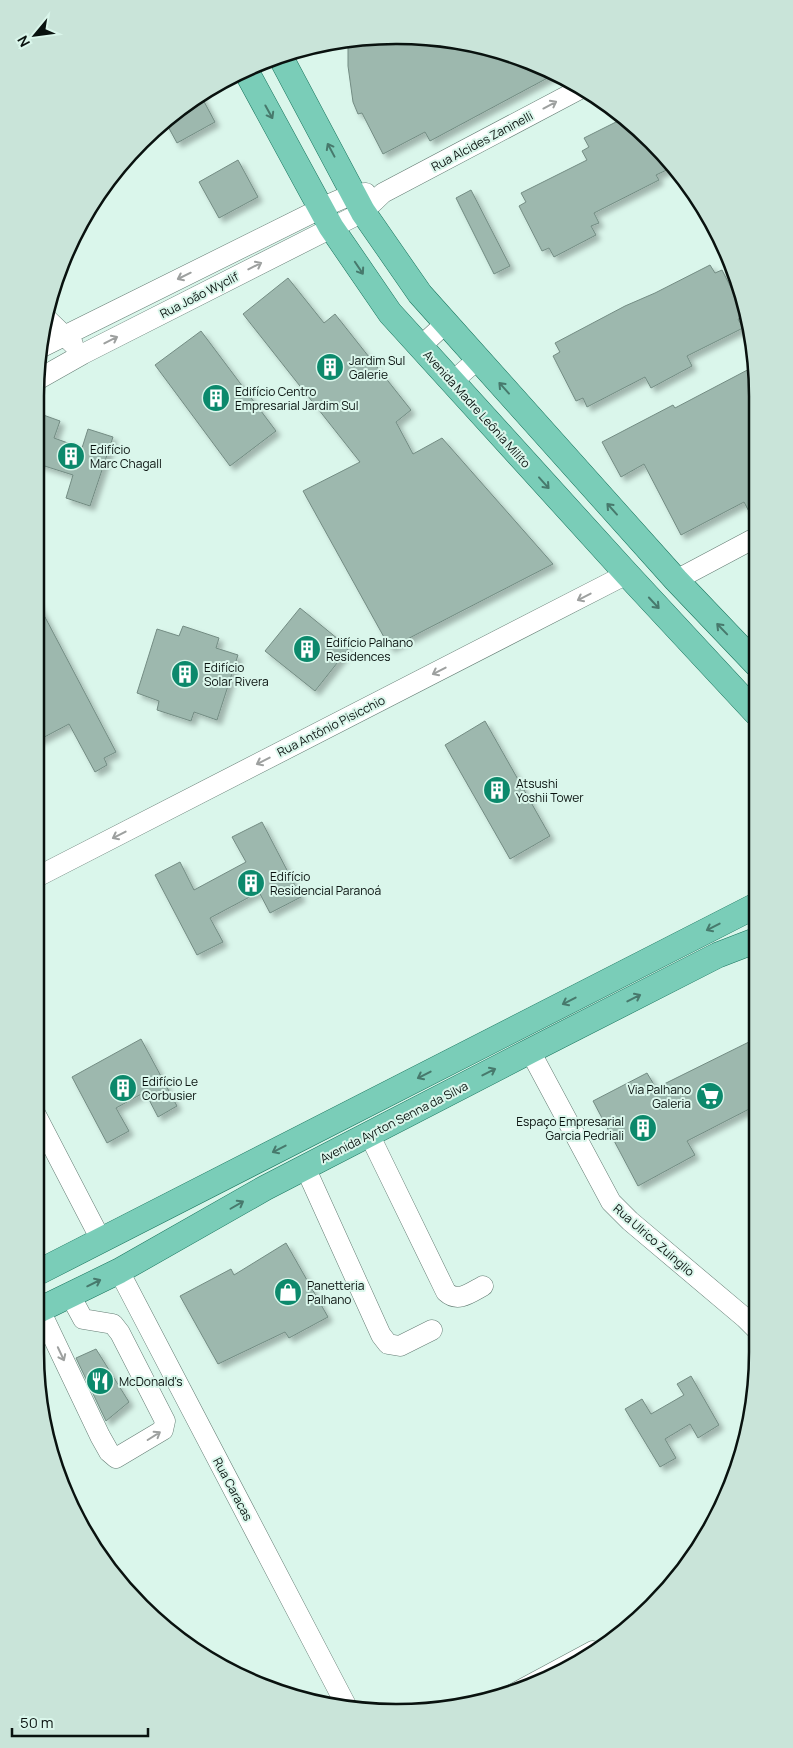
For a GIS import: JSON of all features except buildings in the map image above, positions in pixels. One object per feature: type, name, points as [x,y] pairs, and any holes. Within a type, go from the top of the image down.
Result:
[{"type":"main road","points":[[283,62],[358,203],[420,294],[676,580],[749,657]]},
{"type":"main road","name":"Avenida Madre Leônia Milito","points":[[249,76],[326,218],[390,313],[749,705]]},
{"type":"main road","points":[[44,1269],[749,908]]},
{"type":"main road","name":"Avenida Ayrton Senna da Silva","points":[[44,1308],[118,1271],[305,1168],[530,1051],[718,955],[749,943]]},
{"type":"street","name":"Rua Alcides Zaninelli","points":[[358,203],[384,193],[574,92]]},
{"type":"street","name":"Rua João Wyclif","points":[[48,344],[358,203]]},
{"type":"street","name":"Rua João Wyclif","points":[[45,376],[326,218]]},
{"type":"street","points":[[52,324],[83,354]]},
{"type":"street","points":[[420,347],[446,324]]},
{"type":"street","points":[[452,382],[478,359]]},
{"type":"street","points":[[676,580],[749,542]]},
{"type":"street","name":"Rua Antônio Pisicchio","points":[[44,873],[627,574]]},
{"type":"street","name":"Rua Ulrico Zuinglio","points":[[530,1051],[611,1202],[630,1221],[749,1322]]},
{"type":"street","points":[[44,1130],[101,1240]]},
{"type":"street","points":[[370,1134],[446,1292],[452,1297],[459,1298],[483,1286]]},
{"type":"street","points":[[305,1168],[381,1335],[388,1344],[400,1346],[432,1330]]},
{"type":"street","name":"Rua Caracas","points":[[118,1271],[343,1700]]},
{"type":"street","points":[[44,1325],[109,1452],[116,1458],[163,1430],[165,1421],[120,1333],[113,1324],[83,1320],[70,1295]]},
{"type":"place","name":"Jardim Sul Galerie","points":[[330,367]]},
{"type":"place","name":"Edifício Centro Empresarial Jardim Sul","points":[[216,398]]},
{"type":"place","name":"Edifício Marc Chagall","points":[[71,456]]},
{"type":"place","name":"Edifício Palhano Residences","points":[[307,649]]},
{"type":"place","name":"Edifício Solar Rivera","points":[[185,674]]},
{"type":"place","name":"Atsushi Yoshii Tower","points":[[497,790]]},
{"type":"place","name":"Edifício Residencial Paranoá","points":[[251,883]]},
{"type":"place","name":"Edifício Le Corbusier","points":[[123,1088]]},
{"type":"place","name":"Via Palhano Galeria","points":[[710,1096]]},
{"type":"place","name":"Espaço Empresarial Garcia Pedriali","points":[[643,1128]]},
{"type":"place","name":"Panetteria Palhano","points":[[288,1292]]},
{"type":"place","name":"McDonald's","points":[[100,1381]]}]
